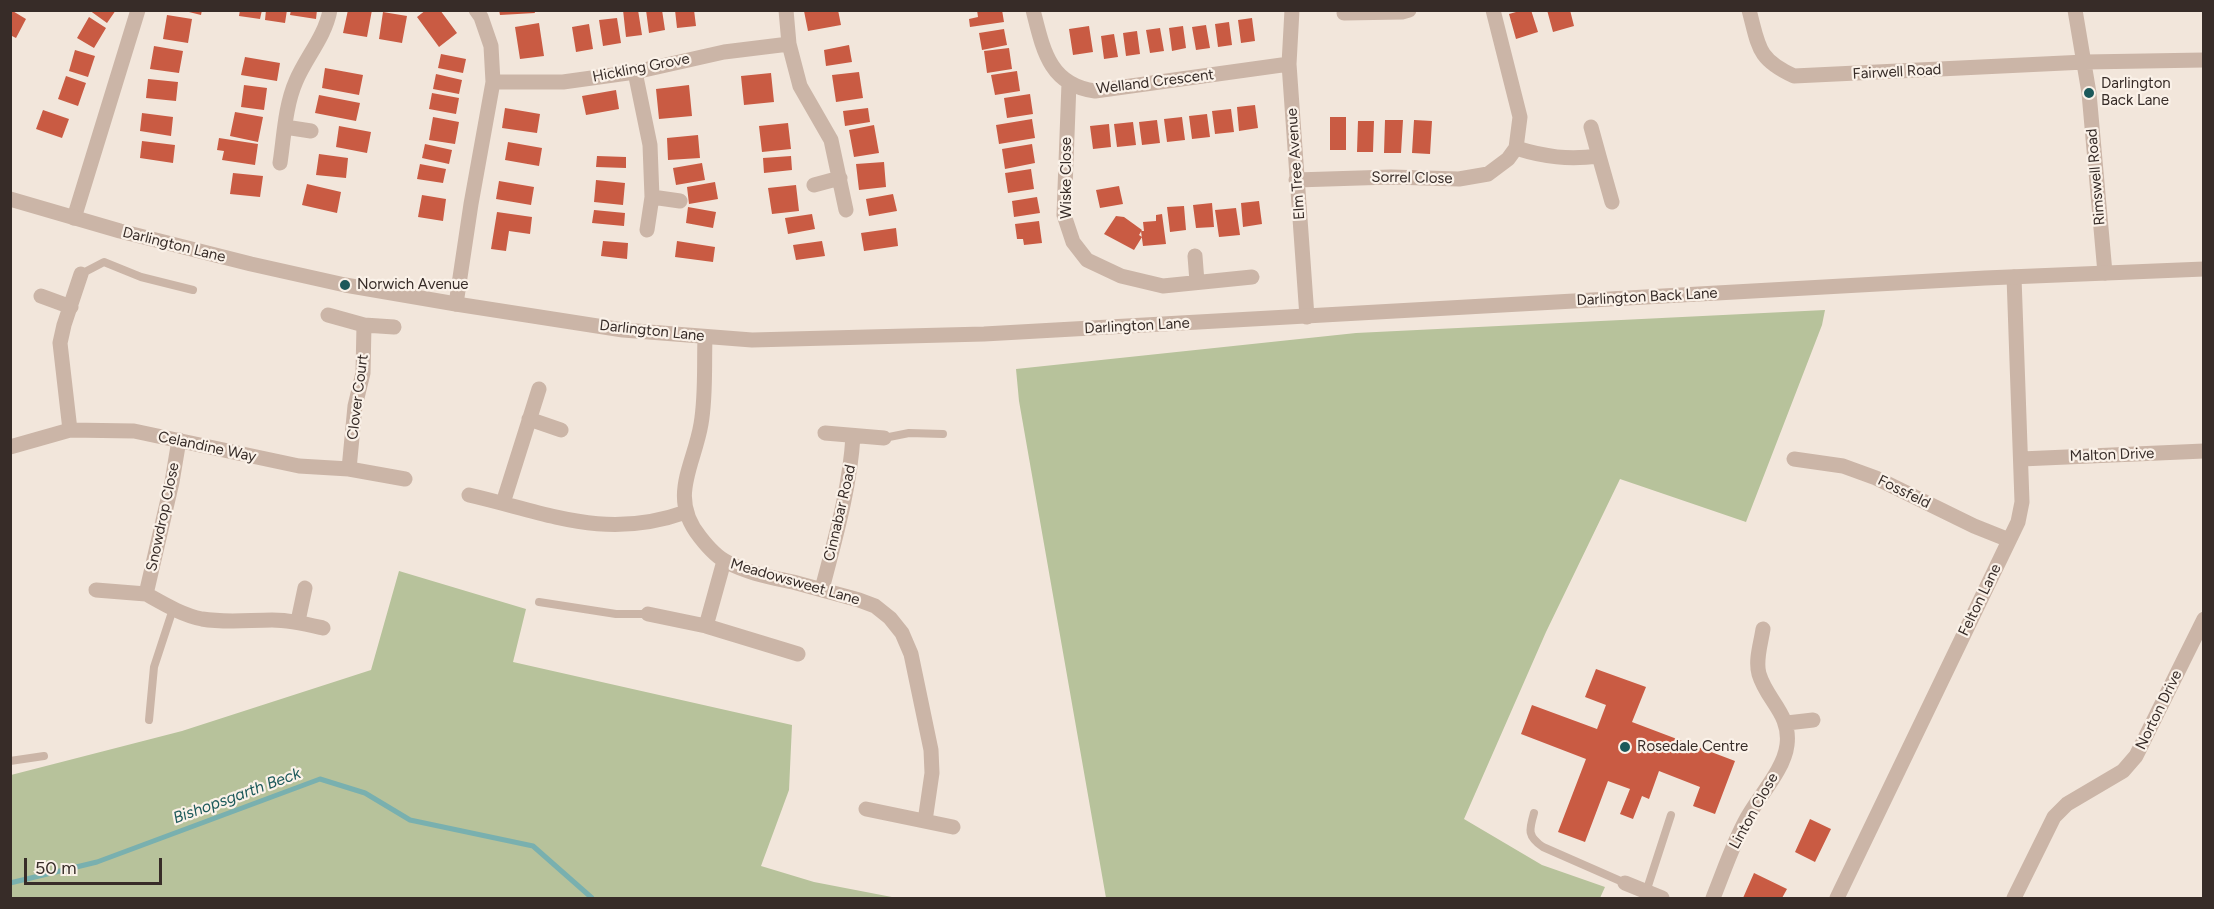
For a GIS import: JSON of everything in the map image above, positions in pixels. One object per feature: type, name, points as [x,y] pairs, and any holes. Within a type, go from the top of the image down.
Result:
[{"type":"street","points":[[74,218],[138,10]]},
{"type":"street","points":[[280,164],[289,102],[296,81],[328,22],[330,10]]},
{"type":"street","points":[[456,304],[493,82],[491,46],[476,10]]},
{"type":"street","points":[[786,10],[789,44],[800,86],[831,140],[846,210]]},
{"type":"street","points":[[1033,10],[1043,47],[1052,68],[1069,83]]},
{"type":"street","name":"Elm Tree Avenue","points":[[1292,10],[1289,64],[1306,317]]},
{"type":"street","points":[[1344,13],[1409,10]]},
{"type":"street","points":[[1493,10],[1518,105],[1520,127],[1516,147],[1536,154],[1573,160],[1599,156]]},
{"type":"street","name":"Fairwell Road","points":[[1749,10],[1761,52],[1773,66],[1794,76],[2085,62],[2204,60]]},
{"type":"street","name":"Rimswell Road","points":[[2075,10],[2085,62],[2105,273]]},
{"type":"street","name":"Hickling Grove","points":[[493,82],[563,82],[635,72],[724,52],[789,44]]},
{"type":"street","name":"Welland Crescent","points":[[1069,83],[1081,89],[1095,91],[1289,64]]},
{"type":"street","points":[[635,72],[650,146],[651,197],[647,230]]},
{"type":"street","name":"Wiske Close","points":[[1069,83],[1064,215],[1073,242],[1087,260],[1121,276],[1163,286],[1252,277]]},
{"type":"street","points":[[285,127],[311,131]]},
{"type":"street","points":[[1591,127],[1612,202]]},
{"type":"street","name":"Sorrel Close","points":[[1296,180],[1391,177],[1459,179],[1488,174],[1508,159],[1516,147]]},
{"type":"street","points":[[814,185],[840,178]]},
{"type":"street","points":[[651,197],[680,201]]},
{"type":"street","name":"Darlington Lane","points":[[10,199],[74,218],[264,267],[345,285],[623,330],[752,340],[859,338],[1306,317]]},
{"type":"street","points":[[1196,256],[1197,282]]},
{"type":"street","name":"Darlington Back Lane","points":[[1306,317],[2204,269]]},
{"type":"street","points":[[70,429],[60,343],[81,274]]},
{"type":"street","name":"Felton Lane","points":[[1837,898],[2018,522],[2022,502],[2014,278]]},
{"type":"street","points":[[40,296],[71,307]]},
{"type":"street","points":[[328,315],[364,325],[394,327]]},
{"type":"street","name":"Clover Court","points":[[349,469],[355,406],[363,373],[364,325]]},
{"type":"street","name":"Meadowsweet Lane","points":[[705,337],[701,422],[698,440],[687,470],[684,490],[686,512],[694,529],[707,546],[724,561],[748,571],[822,589],[875,606],[890,618],[902,633],[911,654],[931,750],[932,773],[925,821]]},
{"type":"street","points":[[503,503],[539,388]]},
{"type":"street","points":[[529,419],[561,430]]},
{"type":"street","name":"Celandine Way","points":[[10,447],[70,429],[134,431],[299,466],[349,469],[405,479]]},
{"type":"street","points":[[825,434],[885,438]]},
{"type":"street","name":"Cinnabar Road","points":[[822,589],[852,464],[853,436]]},
{"type":"street","name":"Snowdrop Close","points":[[146,594],[172,482],[179,440]]},
{"type":"street","name":"Malton Drive","points":[[2021,459],[2204,451]]},
{"type":"street","name":"Fossfeld","points":[[1794,459],[1843,466],[1876,478],[1974,526],[2009,540]]},
{"type":"street","points":[[469,495],[573,521],[603,526],[633,525],[663,520],[686,512]]},
{"type":"street","points":[[706,626],[724,561]]},
{"type":"street","points":[[298,621],[305,588]]},
{"type":"street","points":[[96,590],[146,594],[172,609],[200,618],[226,622],[298,621],[323,628]]},
{"type":"street","points":[[648,614],[706,626],[798,654]]},
{"type":"street","name":"Norton Drive","points":[[2014,898],[2054,816],[2067,804],[2123,771],[2136,756],[2204,619]]},
{"type":"street","name":"Linton Close","points":[[1713,898],[1737,837],[1784,760],[1788,745],[1786,723],[1759,674],[1758,662],[1763,629]]},
{"type":"street","points":[[1786,723],[1813,720]]},
{"type":"street","points":[[866,809],[953,827]]},
{"type":"street","points":[[1625,883],[1662,898]]},
{"type":"lane","points":[[81,274],[104,262],[141,277],[193,290]]},
{"type":"lane","points":[[885,438],[909,433],[942,434]]},
{"type":"lane","points":[[539,602],[616,614],[648,614]]},
{"type":"lane","points":[[149,720],[154,667],[172,609]]},
{"type":"lane","points":[[10,761],[44,756]]},
{"type":"lane","points":[[1534,813],[1529,828],[1533,840],[1543,847],[1625,883]]},
{"type":"lane","points":[[1646,892],[1671,815]]},
{"type":"green space","points":[[1825,310],[1822,325],[1746,522],[1620,479],[1546,632],[1464,819],[1542,865],[1605,887],[1600,898],[1106,898],[1019,401],[1016,369],[1356,333]]},
{"type":"green space","points":[[399,571],[526,609],[513,662],[792,725],[789,790],[761,866],[814,882],[897,898],[11,898],[11,775],[182,731],[371,670]]},
{"type":"building","points":[[11,10],[26,19],[16,38],[10,35]]},
{"type":"building","points":[[89,10],[116,10],[107,23]]},
{"type":"building","points":[[181,10],[202,10],[201,15]]},
{"type":"building","points":[[240,10],[262,10],[260,19],[239,16]]},
{"type":"building","points":[[266,10],[287,10],[285,23],[265,20]]},
{"type":"building","points":[[291,10],[317,10],[316,19],[290,15]]},
{"type":"building","points":[[348,10],[372,10],[367,37],[343,33]]},
{"type":"building","points":[[426,10],[440,10],[457,33],[439,47],[417,17]]},
{"type":"building","points":[[499,10],[534,10],[535,13],[500,15]]},
{"type":"building","points":[[623,10],[638,10],[642,35],[626,37]]},
{"type":"building","points":[[646,10],[662,10],[665,30],[649,33]]},
{"type":"building","points":[[675,10],[694,10],[696,26],[677,28]]},
{"type":"building","points":[[838,10],[841,25],[808,31],[804,11]]},
{"type":"building","points":[[977,10],[1002,10],[1004,22],[970,27],[969,19],[978,17]]},
{"type":"building","points":[[1531,10],[1538,32],[1516,39],[1509,14]]},
{"type":"building","points":[[1547,10],[1570,10],[1574,26],[1553,32]]},
{"type":"building","points":[[383,12],[407,16],[402,43],[379,39]]},
{"type":"building","points":[[167,15],[192,19],[188,43],[163,39]]},
{"type":"building","points":[[89,17],[106,28],[94,48],[77,38]]},
{"type":"building","points":[[617,18],[621,43],[603,46],[599,20]]},
{"type":"building","points":[[1252,18],[1255,41],[1241,43],[1238,20]]},
{"type":"building","points":[[1229,22],[1232,45],[1218,47],[1215,24]]},
{"type":"building","points":[[539,23],[544,56],[520,59],[515,27]]},
{"type":"building","points":[[589,24],[593,49],[576,52],[572,27]]},
{"type":"building","points":[[1206,25],[1210,48],[1196,50],[1192,27]]},
{"type":"building","points":[[1089,26],[1093,52],[1073,55],[1069,29]]},
{"type":"building","points":[[1183,26],[1186,48],[1172,51],[1169,28]]},
{"type":"building","points":[[1160,28],[1164,51],[1150,53],[1146,30]]},
{"type":"building","points":[[1004,29],[1007,45],[982,50],[979,33]]},
{"type":"building","points":[[1137,31],[1140,54],[1126,56],[1123,33]]},
{"type":"building","points":[[1114,34],[1118,57],[1104,59],[1101,36]]},
{"type":"building","points":[[849,45],[852,62],[826,66],[824,50]]},
{"type":"building","points":[[154,46],[183,51],[179,73],[150,69]]},
{"type":"building","points":[[1009,48],[1012,69],[987,73],[984,51]]},
{"type":"building","points":[[75,50],[95,56],[88,77],[69,71]]},
{"type":"building","points":[[441,54],[466,59],[463,73],[438,68]]},
{"type":"building","points":[[245,57],[280,63],[277,81],[241,75]]},
{"type":"building","points":[[325,68],[363,75],[359,95],[322,88]]},
{"type":"building","points":[[1017,71],[1020,91],[995,95],[991,75]]},
{"type":"building","points":[[859,72],[863,98],[836,102],[832,75]]},
{"type":"building","points":[[771,73],[774,102],[744,105],[741,76]]},
{"type":"building","points":[[436,74],[462,80],[459,94],[433,89]]},
{"type":"building","points":[[66,76],[86,83],[78,106],[58,99]]},
{"type":"building","points":[[148,79],[178,82],[176,101],[146,98]]},
{"type":"building","points":[[244,85],[267,88],[264,110],[241,107]]},
{"type":"building","points":[[689,85],[692,116],[659,119],[656,89]]},
{"type":"building","points":[[616,90],[619,109],[586,115],[582,96]]},
{"type":"building","points":[[432,93],[459,98],[456,114],[429,109]]},
{"type":"building","points":[[1030,94],[1033,114],[1007,118],[1004,98]]},
{"type":"building","points":[[319,95],[360,103],[356,121],[315,113]]},
{"type":"building","points":[[1255,105],[1258,128],[1239,131],[1237,107]]},
{"type":"building","points":[[505,108],[540,114],[537,133],[502,128]]},
{"type":"building","points":[[868,108],[870,122],[845,126],[843,111]]},
{"type":"building","points":[[1231,109],[1234,132],[1215,134],[1212,111]]},
{"type":"building","points":[[43,110],[69,119],[62,138],[36,129]]},
{"type":"building","points":[[235,112],[263,117],[258,142],[230,136]]},
{"type":"building","points":[[142,113],[173,117],[171,136],[140,131]]},
{"type":"building","points":[[1207,114],[1210,137],[1192,139],[1189,116]]},
{"type":"building","points":[[433,117],[459,122],[455,144],[429,140]]},
{"type":"building","points":[[1182,117],[1185,140],[1167,142],[1164,119]]},
{"type":"building","points":[[1330,117],[1346,117],[1346,150],[1330,150]]},
{"type":"building","points":[[1032,119],[1035,138],[999,144],[996,125]]},
{"type":"building","points":[[1157,120],[1160,143],[1142,145],[1139,122]]},
{"type":"building","points":[[1385,120],[1403,120],[1401,153],[1384,153]]},
{"type":"building","points":[[1414,120],[1432,121],[1430,154],[1412,153]]},
{"type":"building","points":[[1358,121],[1374,121],[1373,152],[1357,152]]},
{"type":"building","points":[[1133,122],[1136,145],[1117,147],[1114,124]]},
{"type":"building","points":[[788,123],[791,149],[762,152],[759,126]]},
{"type":"building","points":[[1109,124],[1111,147],[1093,149],[1090,126]]},
{"type":"building","points":[[874,125],[879,153],[854,157],[849,130]]},
{"type":"building","points":[[339,126],[371,132],[367,153],[336,147]]},
{"type":"building","points":[[698,135],[700,158],[668,160],[667,138]]},
{"type":"building","points":[[219,138],[258,144],[255,165],[222,160],[224,151],[217,150]]},
{"type":"building","points":[[142,141],[175,145],[173,163],[140,158]]},
{"type":"building","points":[[508,142],[542,148],[539,166],[505,160]]},
{"type":"building","points":[[425,144],[452,150],[449,164],[422,158]]},
{"type":"building","points":[[1032,144],[1035,163],[1005,169],[1002,149]]},
{"type":"building","points":[[319,154],[348,158],[346,178],[316,175]]},
{"type":"building","points":[[597,156],[626,157],[626,168],[596,167]]},
{"type":"building","points":[[791,156],[792,170],[764,173],[763,158]]},
{"type":"building","points":[[884,162],[886,187],[859,190],[856,164]]},
{"type":"building","points":[[702,163],[705,180],[676,185],[673,168]]},
{"type":"building","points":[[420,164],[446,169],[443,183],[417,179]]},
{"type":"building","points":[[1031,169],[1034,189],[1008,193],[1005,173]]},
{"type":"building","points":[[233,173],[263,176],[260,197],[230,194]]},
{"type":"building","points":[[596,180],[625,183],[623,205],[594,202]]},
{"type":"building","points":[[499,181],[534,187],[531,205],[496,199]]},
{"type":"building","points":[[715,182],[718,199],[689,204],[687,187]]},
{"type":"building","points":[[307,184],[341,192],[337,213],[302,205]]},
{"type":"building","points":[[796,185],[799,211],[772,214],[768,188]]},
{"type":"building","points":[[1119,186],[1123,204],[1100,208],[1096,190]]},
{"type":"building","points":[[893,194],[897,211],[869,216],[866,199]]},
{"type":"building","points":[[422,195],[446,199],[443,221],[418,217]]},
{"type":"building","points":[[1037,197],[1040,213],[1014,217],[1012,201]]},
{"type":"building","points":[[1259,201],[1262,224],[1243,227],[1241,203]]},
{"type":"building","points":[[1212,203],[1214,227],[1196,228],[1193,205]]},
{"type":"building","points":[[1184,206],[1186,230],[1170,232],[1167,207]]},
{"type":"building","points":[[688,207],[716,212],[713,228],[686,223]]},
{"type":"building","points":[[1236,208],[1240,235],[1219,237],[1215,210]]},
{"type":"building","points":[[594,210],[625,213],[624,226],[592,223]]},
{"type":"building","points":[[497,212],[532,217],[530,234],[509,231],[506,251],[491,249]]},
{"type":"building","points":[[812,214],[815,229],[788,234],[785,218]]},
{"type":"building","points":[[1162,214],[1166,244],[1143,246],[1141,231],[1144,231],[1143,222],[1156,221],[1156,215]]},
{"type":"building","points":[[1116,216],[1124,217],[1142,230],[1139,235],[1142,237],[1134,250],[1104,234]]},
{"type":"building","points":[[1039,221],[1042,243],[1024,245],[1023,239],[1017,239],[1015,224]]},
{"type":"building","points":[[896,228],[898,246],[864,251],[861,233]]},
{"type":"building","points":[[603,241],[628,243],[627,259],[601,256]]},
{"type":"building","points":[[677,241],[715,247],[713,262],[675,257]]},
{"type":"building","points":[[822,241],[825,256],[796,260],[793,245]]},
{"type":"building","name":"Rosedale Centre","points":[[1596,669],[1646,687],[1632,722],[1735,761],[1715,814],[1693,806],[1700,787],[1659,771],[1649,799],[1642,796],[1633,819],[1620,814],[1630,789],[1608,781],[1585,842],[1558,832],[1586,759],[1521,734],[1532,705],[1597,729],[1606,705],[1585,697]]},
{"type":"building","points":[[1810,819],[1831,829],[1815,862],[1795,852]]},
{"type":"building","points":[[1754,873],[1787,889],[1782,898],[1743,898]]},
{"type":"waterway","name":"Bishopsgarth Beck","points":[[10,883],[97,862],[320,779],[365,793],[410,820],[533,846],[592,898]]},
{"type":"place","name":"Darlington Back Lane","points":[[2089,93]]},
{"type":"place","name":"Norwich Avenue","points":[[345,285]]},
{"type":"place","name":"Rosedale Centre","points":[[1625,747]]}]
